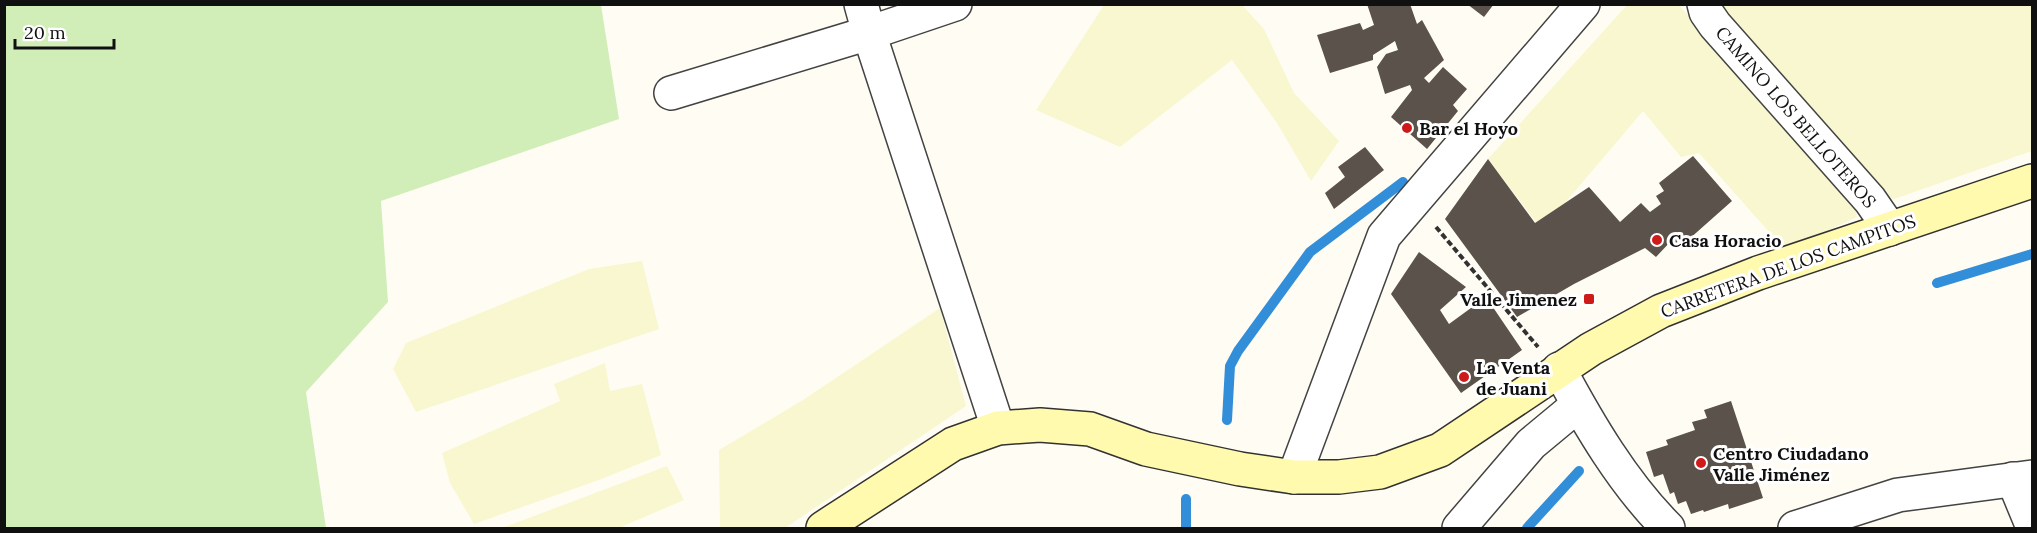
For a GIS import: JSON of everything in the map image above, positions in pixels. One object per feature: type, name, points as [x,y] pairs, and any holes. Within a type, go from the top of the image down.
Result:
[{"type":"main road","name":"CARRETERA DE LOS CAMPITOS","points":[[823,528],[953,444],[998,428],[1040,425],[1090,429],[1146,448],[1240,469],[1294,477],[1339,477],[1380,472],[1440,450],[1559,369],[1621,331],[1661,310],[1758,273],[2032,181]]},
{"type":"street","points":[[671,93],[865,19],[955,4]]},
{"type":"street","points":[[1294,477],[1384,236],[1583,4]]},
{"type":"street","name":"CAMINO LOS BELLOTEROS","points":[[1704,4],[1706,12],[1715,25],[1870,200],[1890,229]]},
{"type":"street","points":[[865,19],[998,428]]},
{"type":"street","points":[[1559,369],[1578,405],[1607,450],[1645,503],[1668,528]]},
{"type":"street","points":[[1459,528],[1532,444],[1578,405]]},
{"type":"street","points":[[1795,528],[1898,495],[2023,478],[2032,525]]},
{"type":"path","points":[[1414,201],[1523,332],[1559,369]]},
{"type":"green space","points":[[4,5],[601,5],[619,119],[381,201],[388,302],[306,392],[326,528],[5,528]]},
{"type":"green space","points":[[1104,5],[1242,5],[1264,29],[1294,93],[1339,141],[1311,181],[1277,123],[1232,60],[1120,147],[1036,110]]},
{"type":"green space","points":[[1627,5],[1679,5],[1855,205],[1857,217],[1785,250],[1699,153],[1681,157],[1643,111],[1542,230],[1488,159]]},
{"type":"green space","points":[[1716,5],[2032,5],[2032,151],[1894,199],[1880,194]]},
{"type":"green space","points":[[642,261],[659,329],[416,412],[393,369],[406,343],[589,269]]},
{"type":"green space","points":[[940,308],[966,406],[785,528],[720,528],[719,450],[803,400]]},
{"type":"green space","points":[[605,363],[610,391],[642,384],[661,455],[599,480],[474,524],[450,483],[442,453],[560,401],[554,384]]},
{"type":"green space","points":[[667,466],[684,500],[619,528],[502,528]]},
{"type":"building","points":[[1367,4],[1410,4],[1417,24],[1422,20],[1444,60],[1424,78],[1429,83],[1443,67],[1467,89],[1453,105],[1458,111],[1427,149],[1391,117],[1412,90],[1410,85],[1385,94],[1377,67],[1386,54],[1398,50],[1395,41],[1373,55],[1373,60],[1330,73],[1317,35],[1360,23],[1363,30],[1374,25]]},
{"type":"building","points":[[1467,4],[1494,4],[1484,17]]},
{"type":"building","points":[[1365,147],[1384,170],[1334,209],[1325,193],[1345,177],[1338,167]]},
{"type":"building","points":[[1693,156],[1732,201],[1679,248],[1672,240],[1656,257],[1645,248],[1574,284],[1517,317],[1445,219],[1488,159],[1535,223],[1589,187],[1620,222],[1641,203],[1650,212],[1661,204],[1656,196],[1664,191],[1659,183]]},
{"type":"building","points":[[1419,252],[1466,287],[1440,310],[1449,324],[1486,297],[1522,350],[1461,393],[1391,294]]},
{"type":"building","name":"Centro Ciudadano Valle Jiménez","points":[[1731,401],[1763,498],[1729,509],[1728,504],[1691,514],[1686,501],[1678,504],[1674,492],[1670,494],[1663,474],[1654,477],[1646,452],[1668,445],[1666,440],[1695,430],[1692,422],[1707,418],[1704,410]]},
{"type":"waterway","points":[[1227,420],[1230,366],[1238,351],[1310,252],[1403,182]]},
{"type":"waterway","points":[[1937,283],[2032,254]]},
{"type":"waterway","points":[[1527,528],[1579,471]]},
{"type":"waterway","points":[[1186,499],[1186,528]]},
{"type":"place","name":"Bar el Hoyo","points":[[1407,128]]},
{"type":"place","name":"Casa Horacio","points":[[1657,240]]},
{"type":"place","name":"Valle Jimenez","points":[[1589,299]]},
{"type":"place","name":"La Venta de Juani","points":[[1464,377]]},
{"type":"place","name":"Centro Ciudadano Valle Jiménez","points":[[1701,463]]}]
